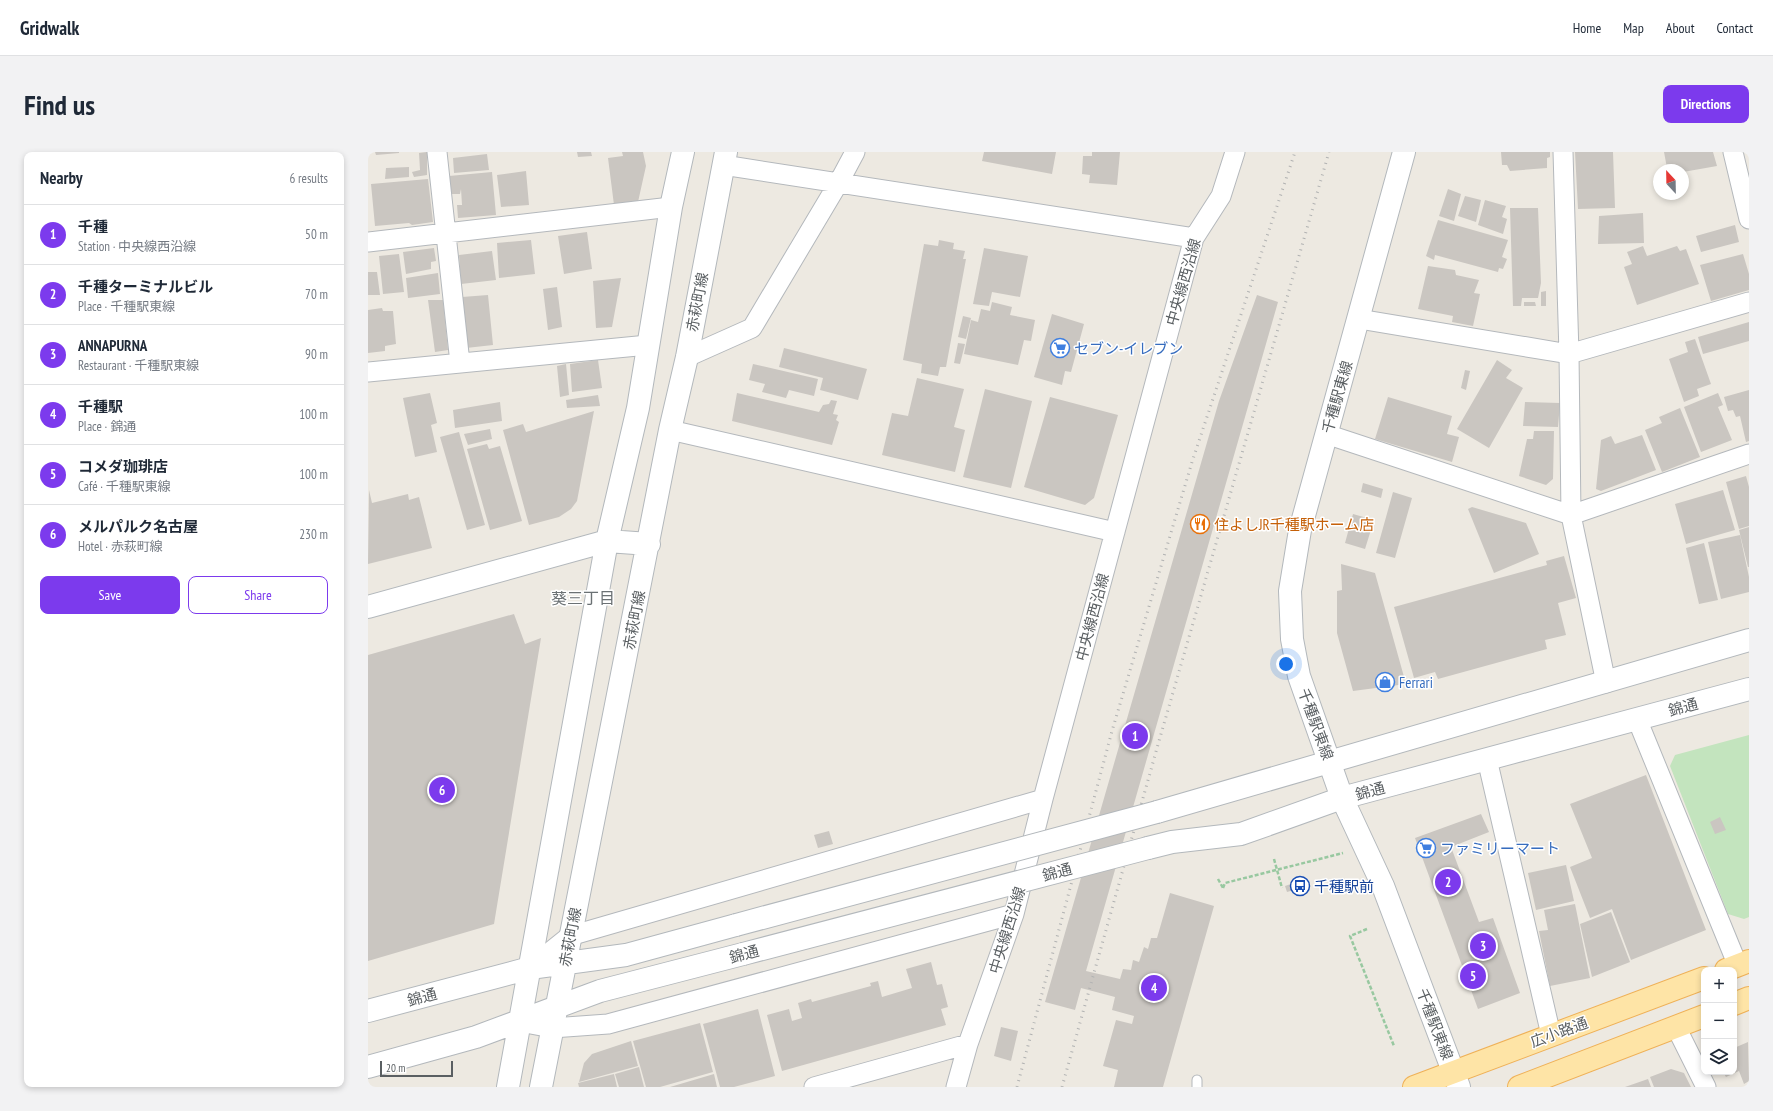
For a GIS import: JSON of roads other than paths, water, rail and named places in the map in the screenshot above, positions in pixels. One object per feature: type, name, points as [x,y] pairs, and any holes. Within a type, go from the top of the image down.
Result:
[{"type":"main road","name":"広小路通","points":[[1414,1087],[1456,1079],[1551,1035],[1701,979]]},
{"type":"main road","points":[[1736,1003],[1749,998]]},
{"type":"main road","points":[[1519,1087],[1701,1017]]},
{"type":"street","points":[[437,152],[460,363]]},
{"type":"street","points":[[508,1087],[607,540],[638,408],[671,207],[683,152]]},
{"type":"street","points":[[687,357],[752,328],[839,182],[855,152]]},
{"type":"street","name":"中央線西沿線","points":[[956,1087],[968,1044],[1014,914],[1043,799],[1194,238],[1221,196],[1236,152]]},
{"type":"street","name":"千種駅東線","points":[[1404,152],[1300,530],[1290,591],[1292,639],[1298,676],[1342,798],[1383,886],[1456,1079]]},
{"type":"street","points":[[1562,152],[1569,354],[1571,515],[1606,683]]},
{"type":"street","points":[[1733,152],[1749,219]]},
{"type":"street","points":[[725,158],[839,182],[1194,238]]},
{"type":"street","name":"赤萩町線","points":[[541,1087],[564,963],[649,544],[670,430],[687,357],[725,158]]},
{"type":"street","points":[[368,242],[671,207]]},
{"type":"street","points":[[1359,319],[1569,354],[1749,302]]},
{"type":"street","points":[[368,372],[648,345]]},
{"type":"street","points":[[670,430],[1115,532]]},
{"type":"street","points":[[1326,434],[1571,515],[1749,454]]},
{"type":"street","points":[[368,607],[607,540],[649,544]]},
{"type":"street","name":"錦通","points":[[368,1011],[530,968],[626,955],[1157,812],[1606,683],[1749,640]]},
{"type":"street","name":"錦通","points":[[368,1067],[476,1037],[520,1022],[554,1018],[600,991],[1172,842],[1240,834],[1342,798],[1749,689]]},
{"type":"street","points":[[1637,719],[1738,966]]},
{"type":"street","points":[[1487,759],[1551,1035]]},
{"type":"street","points":[[530,968],[570,936],[1043,799]]},
{"type":"street","points":[[554,1018],[608,1024],[1014,914]]},
{"type":"street","points":[[1676,1027],[1706,1087]]},
{"type":"street","points":[[814,1087],[968,1044]]},
{"type":"railway","points":[[1017,1087],[1112,731],[1192,462],[1295,152]]},
{"type":"railway","points":[[1062,1087],[1159,741],[1329,152]]},
{"type":"place","name":"セブン-イレブン","points":[[1060,348]]},
{"type":"place","name":"住よしJR千種駅ホーム店","points":[[1200,524]]},
{"type":"place","name":"Ferrari","points":[[1385,682]]},
{"type":"place","name":"千種","points":[[1135,736]]},
{"type":"place","name":"メルパルク名古屋","points":[[442,790]]},
{"type":"place","name":"ファミリーマート","points":[[1426,848]]},
{"type":"place","name":"千種ターミナルビル","points":[[1448,882]]},
{"type":"place","name":"千種駅前","points":[[1300,886]]},
{"type":"place","name":"ANNAPURNA","points":[[1483,946]]},
{"type":"place","name":"コメダ珈琲店","points":[[1473,976]]},
{"type":"place","name":"千種駅","points":[[1154,988]]},
{"type":"district","name":"葵三丁目","points":[[583,598]]}]
